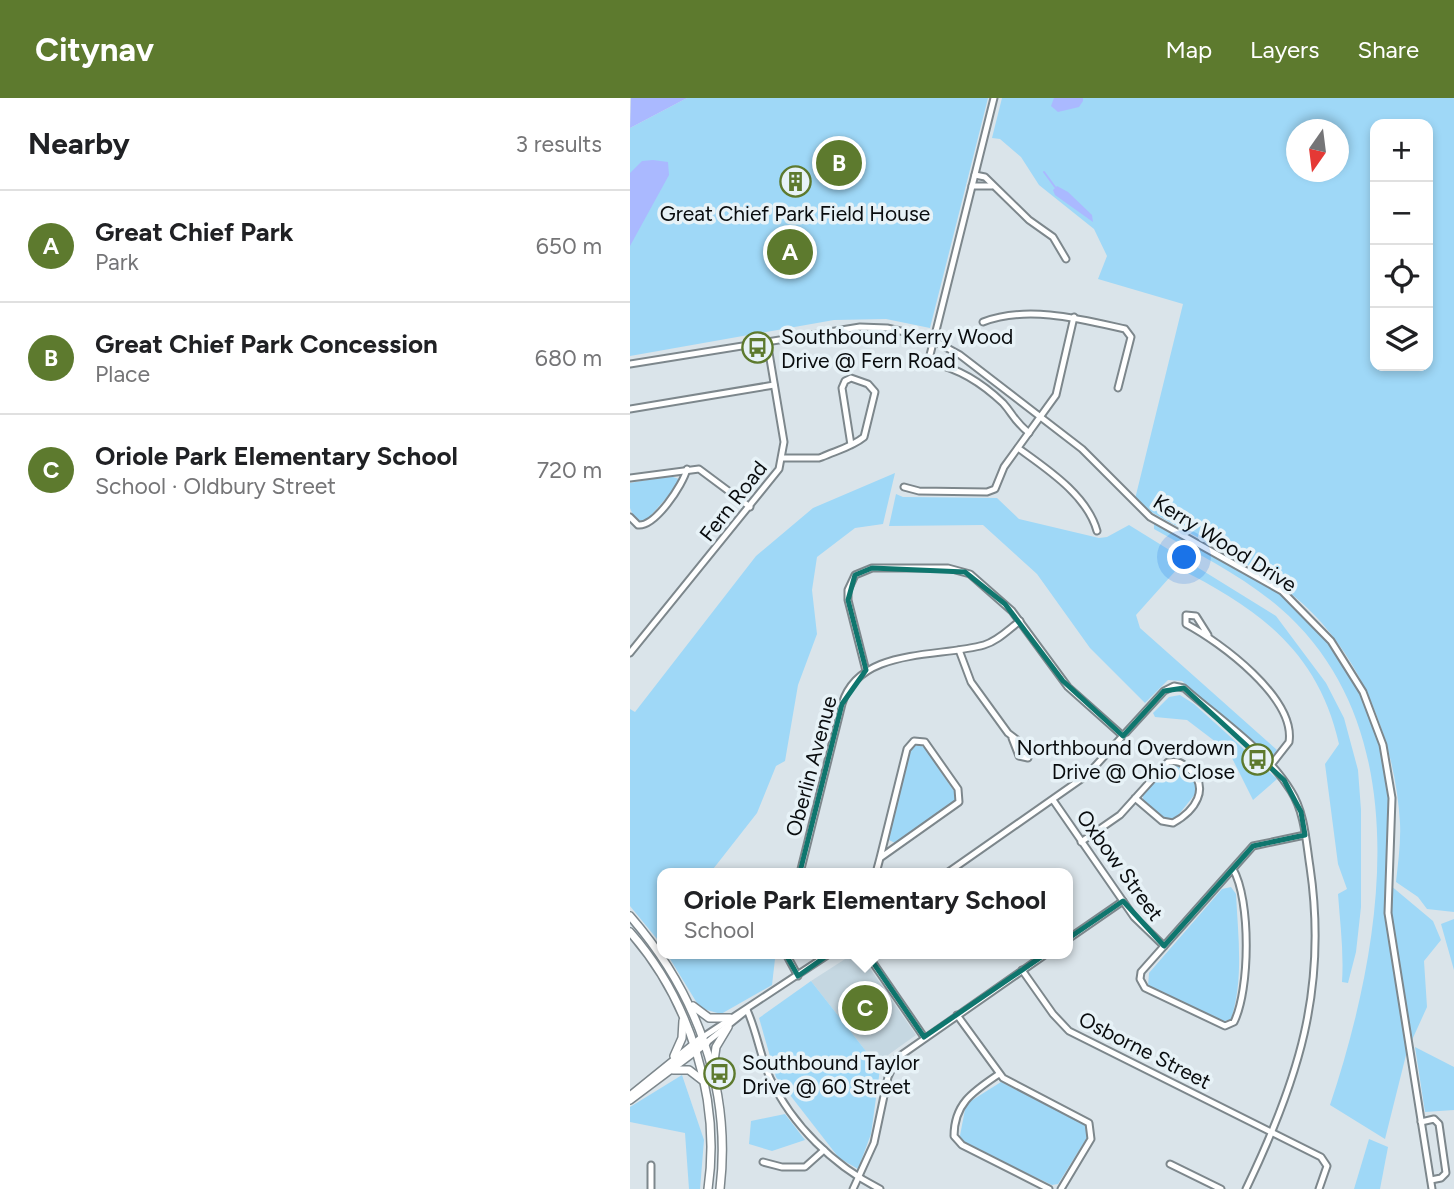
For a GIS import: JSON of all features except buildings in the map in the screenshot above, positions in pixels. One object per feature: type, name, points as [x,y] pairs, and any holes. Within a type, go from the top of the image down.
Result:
[{"type":"main road","points":[[630,916],[657,949]]},
{"type":"main road","points":[[630,932],[658,968],[682,1012],[695,1047],[710,1146],[708,1189]]},
{"type":"main road","points":[[665,959],[689,1002],[705,1040],[714,1073],[721,1125],[720,1189]]},
{"type":"main road","points":[[689,1002],[706,1017],[729,1023],[716,1047],[714,1073]]},
{"type":"main road","points":[[670,1063],[682,1038],[682,1012]]},
{"type":"main road","points":[[630,1098],[670,1063],[705,1040]]},
{"type":"main road","points":[[630,1098],[669,1072],[695,1047]]},
{"type":"main road","points":[[669,1072],[686,1069],[702,1080]]},
{"type":"street","points":[[994,98],[933,340],[932,362],[957,369],[1003,404],[1014,422],[1029,433]]},
{"type":"street","points":[[975,175],[985,177],[1029,220],[1053,237],[1066,259]]},
{"type":"street","points":[[972,186],[992,186]]},
{"type":"street","points":[[983,322],[998,317],[1074,317],[1129,333],[1130,341],[1118,388]]},
{"type":"street","points":[[904,487],[919,491],[990,492],[995,489],[1004,467],[1057,392],[1074,317]]},
{"type":"street","name":"Kerry Wood Drive","points":[[630,364],[860,327],[887,328],[933,340],[968,361],[1082,449],[1150,517],[1282,591],[1331,641],[1363,692],[1383,745],[1392,798],[1388,914],[1432,1189]]},
{"type":"street","name":"Fern Road","points":[[630,653],[633,644],[778,473],[783,458],[766,341]]},
{"type":"street","points":[[783,458],[819,458],[851,445],[864,437],[875,395],[871,385],[851,378],[845,381],[842,388],[851,445]]},
{"type":"street","points":[[630,409],[774,386]]},
{"type":"street","points":[[1018,448],[1051,472],[1091,513],[1097,531]]},
{"type":"street","points":[[630,517],[638,525],[650,523],[683,483],[687,469]]},
{"type":"street","points":[[630,478],[687,469],[703,470],[750,507]]},
{"type":"street","points":[[1020,621],[993,641],[960,650],[889,662],[866,671],[847,595],[852,579],[864,570],[872,568],[960,570],[981,582],[1020,621],[1063,681],[1124,736]]},
{"type":"street","points":[[1208,635],[1196,616],[1186,615],[1186,624],[1208,635],[1268,688],[1287,722],[1289,742],[1271,765]]},
{"type":"street","points":[[960,650],[968,677],[1012,738]]},
{"type":"street","name":"Oberlin Avenue","points":[[801,868],[844,698],[853,683],[866,671]]},
{"type":"street","points":[[954,868],[1087,775],[1159,696],[1174,687],[1184,688],[1271,765],[1293,793],[1301,811],[1316,924],[1314,993],[1303,1049],[1273,1133],[1246,1189]]},
{"type":"street","points":[[877,868],[907,749],[915,741],[925,742],[958,789],[959,802],[880,858]]},
{"type":"street","points":[[1082,842],[1120,815],[1135,798],[1171,761],[1184,765],[1197,776],[1201,786],[1198,799],[1174,823],[1162,821],[1135,798]]},
{"type":"street","name":"Oxbow Street","points":[[1053,800],[1140,925],[1164,946]]},
{"type":"street","points":[[1233,869],[1238,881],[1245,939],[1240,1002],[1232,1023],[1221,1025],[1142,985],[1141,972],[1233,869],[1257,843],[1305,835]]},
{"type":"street","points":[[1073,936],[1123,901]]},
{"type":"street","points":[[789,959],[798,976]]},
{"type":"street","points":[[705,1040],[823,959]]},
{"type":"street","points":[[870,959],[924,1037]]},
{"type":"street","points":[[853,1189],[874,1143],[892,1065],[900,1055],[1038,959]]},
{"type":"street","name":"Osborne Street","points":[[1022,970],[1053,1014],[1069,1031],[1323,1158],[1326,1170],[1320,1189]]},
{"type":"street","points":[[747,1010],[773,1083],[824,1150],[859,1178],[880,1189]]},
{"type":"street","points":[[957,1015],[999,1074],[1082,1118],[1090,1127],[1090,1142],[1061,1189]]},
{"type":"street","points":[[999,1074],[964,1099],[957,1112],[954,1136],[962,1145],[1049,1189]]},
{"type":"street","points":[[1421,1122],[1434,1119],[1439,1124],[1446,1173],[1441,1178],[1431,1180]]},
{"type":"street","points":[[763,1162],[782,1167],[805,1167],[824,1150]]},
{"type":"street","points":[[1170,1164],[1221,1189]]},
{"type":"street","points":[[650,1165],[651,1189]]},
{"type":"highlighted area","points":[[872,568],[965,572],[1005,604],[1063,681],[1123,736],[1164,691],[1184,688],[1284,780],[1301,812],[1305,835],[1253,846],[1164,946],[1123,901],[924,1037],[855,936],[798,976],[785,953],[785,932],[842,704],[866,670],[848,600],[855,575]]},
{"type":"shaded area","points":[[631,98],[687,98],[630,128]]},
{"type":"shaded area","points":[[687,98],[988,98],[930,328],[886,319],[834,320],[630,356],[630,128]]},
{"type":"shaded area","points":[[1002,98],[1454,98],[1454,912],[1427,909],[1418,897],[1396,882],[1400,823],[1390,757],[1367,692],[1351,662],[1331,634],[1308,609],[1282,587],[1153,513],[1135,499],[1183,304],[1098,279],[1107,256],[1094,229],[1039,185],[1021,157],[1000,139],[992,138]]},
{"type":"shaded area","points":[[1054,98],[1083,98],[1083,101],[1079,107],[1058,112],[1051,106]]},
{"type":"shaded area","points":[[642,161],[668,162],[669,175],[630,246],[630,173]]},
{"type":"shaded area","points":[[1057,186],[1068,192],[1092,215],[1093,222],[1055,195],[1053,190]]},
{"type":"shaded area","points":[[895,473],[883,524],[855,528],[817,557],[812,590],[817,634],[798,685],[785,761],[776,766],[757,813],[714,868],[657,868],[657,939],[630,906],[630,709],[635,712],[756,556],[813,508]]},
{"type":"shaded area","points":[[670,476],[679,479],[675,488],[646,521],[635,520],[630,508],[630,483]]},
{"type":"shaded area","points":[[896,494],[903,497],[997,498],[1019,519],[1099,538],[1107,537],[1129,525],[1276,616],[1326,683],[1344,718],[1358,770],[1361,810],[1361,907],[1356,952],[1348,983],[1342,982],[1338,894],[1347,889],[1338,864],[1325,764],[1339,744],[1329,711],[1316,683],[1281,636],[1234,600],[1178,568],[1136,615],[1140,628],[1277,750],[1270,759],[1182,681],[1168,680],[1145,703],[1090,648],[1037,574],[983,525],[889,526]]},
{"type":"shaded area","points":[[1154,523],[1282,591],[1331,641],[1363,692],[1383,745],[1392,798],[1390,885],[1433,921],[1441,940],[1424,961],[1427,1007],[1407,1051],[1385,1139],[1330,1105],[1349,1044],[1364,979],[1374,911],[1377,844],[1371,778],[1355,715],[1325,658],[1280,608],[1235,575],[1154,529]]},
{"type":"shaded area","points":[[1180,695],[1194,704],[1277,779],[1253,800],[1229,752],[1187,720],[1155,717],[1153,713],[1169,697]]},
{"type":"shaded area","points":[[911,747],[924,747],[956,794],[956,802],[895,843],[889,840],[889,835]]},
{"type":"shaded area","points":[[1178,765],[1197,784],[1196,793],[1175,819],[1167,820],[1143,801],[1143,793],[1168,768]]},
{"type":"shaded area","points":[[1231,887],[1236,894],[1238,989],[1231,1019],[1222,1022],[1148,986],[1149,973],[1222,889]]},
{"type":"shaded area","points":[[1454,919],[1454,970],[1441,924]]},
{"type":"shaded area","points":[[670,959],[775,959],[772,985],[721,1014],[700,1008]]},
{"type":"shaded area","points":[[845,959],[863,959],[916,1035],[888,1055],[880,1069],[811,981]]},
{"type":"shaded area","points":[[811,981],[880,1069],[871,1134],[858,1169],[839,1158],[776,1077],[759,1018]]},
{"type":"shaded area","points":[[1415,1047],[1454,1067],[1454,1110],[1425,1112]]},
{"type":"shaded area","points":[[682,1075],[704,1140],[700,1189],[689,1189],[685,1133],[630,1122],[630,1107]]},
{"type":"shaded area","points":[[1001,1082],[1085,1125],[1088,1136],[1058,1184],[1052,1185],[959,1141],[966,1104]]},
{"type":"shaded area","points":[[785,1114],[805,1140],[772,1151],[749,1144],[751,1121]]},
{"type":"shaded area","points":[[1369,1139],[1388,1147],[1380,1189],[1354,1189]]},
{"type":"waterway","points":[[1044,172],[1055,187]]},
{"type":"place","name":"Great Chief Park Concession","points":[[839,163]]},
{"type":"place","name":"Great Chief Park Field House","points":[[795,181]]},
{"type":"place","name":"Great Chief Park","points":[[790,252]]},
{"type":"place","name":"Southbound Kerry Wood Drive @ Fern Road","points":[[758,348]]},
{"type":"place","name":"Northbound Overdown Drive @ Ohio Close","points":[[1258,759]]},
{"type":"place","name":"Oriole Park Elementary School","points":[[865,1008]]},
{"type":"place","name":"Southbound Taylor Drive @ 60 Street","points":[[719,1074]]}]
